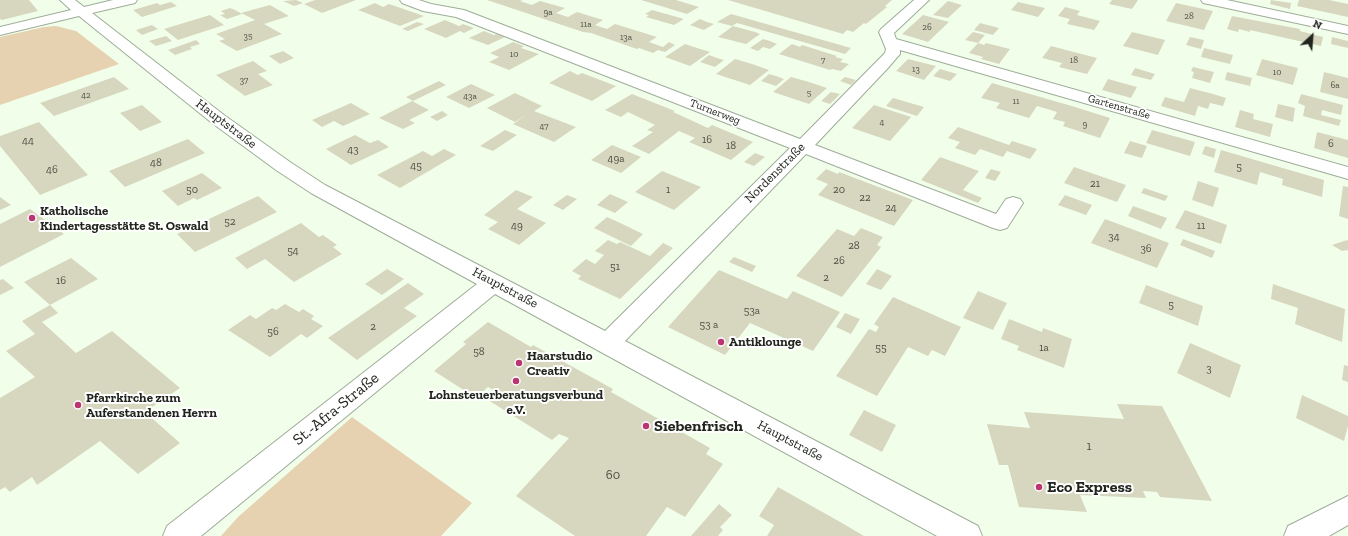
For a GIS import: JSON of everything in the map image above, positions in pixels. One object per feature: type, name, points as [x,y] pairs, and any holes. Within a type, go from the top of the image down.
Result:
[{"type":"street","points":[[0,31],[74,6],[130,0]]},
{"type":"street","name":"Turnerweg","points":[[407,0],[428,8],[459,13],[1000,223],[1013,203]]},
{"type":"street","name":"Nordenstraße","points":[[607,344],[886,61],[892,54],[894,48],[889,42],[886,32],[922,0]]},
{"type":"street","points":[[1208,0],[1348,30]]},
{"type":"street","name":"Hauptstraße","points":[[74,6],[218,119],[283,166],[324,192],[968,536]]},
{"type":"street","name":"Gartenstraße","points":[[889,42],[1348,173]]},
{"type":"street","name":"St.-Afra-Straße","points":[[178,536],[494,282]]},
{"type":"street","points":[[1299,536],[1348,510]]},
{"type":"shaded area","points":[[56,26],[76,31],[119,64],[0,105],[0,37],[44,27]]},
{"type":"shaded area","points":[[352,417],[472,503],[441,536],[221,536],[238,517]]},
{"type":"building","points":[[0,0],[29,0],[38,11],[2,20],[0,19]]},
{"type":"building","points":[[296,0],[303,3],[294,6],[283,1]]},
{"type":"building","points":[[315,0],[356,0],[322,13],[304,4]]},
{"type":"building","points":[[487,0],[523,0],[520,1],[532,5],[540,1],[565,8],[556,13],[568,17],[577,12],[603,20],[595,25],[607,29],[615,24],[657,37],[649,42],[663,47],[669,42],[675,45],[665,52],[658,50],[653,53],[591,33],[583,32]]},
{"type":"building","points":[[641,0],[676,0],[699,7],[687,14]]},
{"type":"building","points":[[728,0],[892,0],[885,6],[887,7],[866,24],[864,23],[853,32],[847,30],[843,34]]},
{"type":"building","points":[[1112,0],[1138,0],[1132,9],[1109,4]]},
{"type":"building","points":[[1271,0],[1291,3],[1290,9],[1270,4]]},
{"type":"building","points":[[1299,0],[1329,0],[1348,4],[1348,17],[1297,6]]},
{"type":"building","points":[[948,1],[962,5],[948,18],[933,15]]},
{"type":"building","points":[[171,2],[177,6],[142,17],[133,10],[157,3],[160,5]]},
{"type":"building","points":[[1018,2],[1045,8],[1038,17],[1011,10]]},
{"type":"building","points":[[375,3],[383,7],[389,4],[424,16],[400,26],[358,10]]},
{"type":"building","points":[[1176,3],[1213,11],[1204,30],[1166,21]]},
{"type":"building","points":[[270,5],[289,16],[264,24],[282,34],[237,51],[219,41],[225,39],[216,34],[255,20],[241,13]]},
{"type":"building","points":[[1065,7],[1080,11],[1077,15],[1100,21],[1094,30],[1067,24],[1070,19],[1058,16]]},
{"type":"building","points":[[230,8],[242,14],[227,19],[220,15],[225,14],[221,11]]},
{"type":"building","points":[[652,10],[684,19],[674,25],[646,17],[649,15],[645,14]]},
{"type":"building","points":[[731,14],[851,48],[845,54],[737,23],[732,26],[717,22]]},
{"type":"building","points":[[210,15],[224,25],[178,40],[164,29]]},
{"type":"building","points":[[923,15],[949,22],[928,42],[902,34]]},
{"type":"building","points":[[1232,16],[1300,29],[1300,31],[1323,37],[1321,46],[1250,30],[1250,32],[1239,29],[1238,32],[1227,29]]},
{"type":"building","points":[[700,19],[714,24],[704,30],[690,25]]},
{"type":"building","points":[[445,20],[459,26],[463,24],[474,28],[464,33],[460,31],[446,38],[424,29]]},
{"type":"building","points":[[417,22],[424,24],[408,31],[402,29]]},
{"type":"building","points":[[980,23],[999,28],[993,35],[974,30]]},
{"type":"building","points":[[152,25],[158,29],[142,35],[136,30]]},
{"type":"building","points":[[733,26],[760,34],[746,44],[718,37]]},
{"type":"building","points":[[484,31],[505,37],[488,45],[469,38]]},
{"type":"building","points":[[973,32],[985,35],[978,43],[965,40]]},
{"type":"building","points":[[1132,32],[1165,40],[1158,55],[1123,46]]},
{"type":"building","points":[[166,36],[172,41],[156,46],[149,41]]},
{"type":"building","points":[[1190,37],[1204,40],[1201,49],[1186,45]]},
{"type":"building","points":[[1332,37],[1348,41],[1348,48],[1331,44]]},
{"type":"building","points":[[763,39],[777,44],[770,49],[763,47],[758,51],[750,48]]},
{"type":"building","points":[[196,40],[200,44],[190,47],[192,49],[175,55],[168,50]]},
{"type":"building","points":[[513,42],[524,46],[521,48],[539,54],[509,70],[489,62],[499,57],[490,53]]},
{"type":"building","points":[[978,43],[984,45],[986,43],[1010,49],[999,64],[981,59],[983,57],[969,53]]},
{"type":"building","points":[[685,44],[710,52],[690,66],[665,57]]},
{"type":"building","points":[[792,44],[800,47],[802,45],[837,56],[835,57],[843,59],[840,62],[849,64],[841,71],[830,70],[779,54]]},
{"type":"building","points":[[1051,46],[1097,58],[1087,74],[1059,67],[1062,63],[1042,58]]},
{"type":"building","points":[[1204,48],[1233,55],[1230,64],[1201,57]]},
{"type":"building","points":[[283,51],[294,58],[280,64],[269,56]]},
{"type":"building","points":[[709,55],[724,60],[715,67],[700,62]]},
{"type":"building","points":[[735,59],[769,70],[750,85],[716,74]]},
{"type":"building","points":[[908,59],[936,66],[924,80],[896,71]]},
{"type":"building","points":[[1262,59],[1298,68],[1293,85],[1256,75]]},
{"type":"building","points":[[253,61],[267,71],[258,74],[273,85],[245,96],[216,75]]},
{"type":"building","points":[[1193,67],[1214,72],[1210,83],[1192,78],[1194,72],[1191,71]]},
{"type":"building","points":[[1135,68],[1155,74],[1151,80],[1131,75]]},
{"type":"building","points":[[940,69],[957,74],[950,81],[933,76]]},
{"type":"building","points":[[570,71],[578,75],[582,73],[616,86],[592,101],[549,83]]},
{"type":"building","points":[[1227,72],[1252,78],[1250,86],[1225,80]]},
{"type":"building","points":[[1324,72],[1348,78],[1348,99],[1320,92]]},
{"type":"building","points":[[769,74],[784,79],[776,86],[761,81]]},
{"type":"building","points":[[114,77],[129,89],[54,116],[40,103]]},
{"type":"building","points":[[791,77],[827,88],[809,104],[773,92]]},
{"type":"building","points":[[845,77],[856,80],[851,85],[840,81]]},
{"type":"building","points":[[1108,79],[1137,87],[1131,98],[1102,90]]},
{"type":"building","points":[[439,81],[446,85],[413,101],[406,97]]},
{"type":"building","points":[[992,83],[1110,118],[1100,138],[1063,126],[1065,122],[1053,119],[1057,112],[1037,106],[1029,118],[996,108],[1000,103],[981,98]]},
{"type":"building","points":[[471,84],[495,95],[469,108],[446,97]]},
{"type":"building","points":[[1190,88],[1226,98],[1223,106],[1210,103],[1208,109],[1198,106],[1195,116],[1161,106],[1165,97],[1184,102]]},
{"type":"building","points":[[831,92],[840,94],[830,104],[821,101]]},
{"type":"building","points":[[515,93],[542,106],[534,111],[576,127],[554,142],[513,124],[528,114],[515,122],[487,108]]},
{"type":"building","points":[[632,94],[675,111],[673,112],[708,128],[712,125],[753,142],[731,160],[689,142],[695,138],[679,131],[649,154],[632,146],[653,132],[647,130],[655,125],[628,112],[621,117],[605,110]]},
{"type":"building","points":[[1301,94],[1343,105],[1341,115],[1322,110],[1321,115],[1341,120],[1339,126],[1303,116],[1305,106],[1298,103]]},
{"type":"building","points":[[893,98],[924,107],[917,116],[886,106]]},
{"type":"building","points":[[412,101],[429,110],[409,120],[415,123],[403,129],[379,118]]},
{"type":"building","points":[[351,103],[370,114],[343,126],[334,121],[322,127],[312,120]]},
{"type":"building","points":[[1278,104],[1295,108],[1293,122],[1275,117]]},
{"type":"building","points":[[142,105],[162,122],[140,131],[120,113]]},
{"type":"building","points":[[874,105],[911,117],[890,141],[852,128]]},
{"type":"building","points":[[1240,110],[1254,114],[1253,119],[1273,124],[1270,137],[1235,127]]},
{"type":"building","points":[[442,111],[448,115],[437,121],[430,117]]},
{"type":"building","points":[[39,122],[88,175],[40,195],[0,146],[0,136]]},
{"type":"building","points":[[958,127],[1009,145],[1012,141],[1037,149],[1030,159],[1007,151],[1003,157],[980,149],[975,155],[955,148],[960,142],[948,138]]},
{"type":"building","points":[[505,130],[517,135],[493,151],[480,146]]},
{"type":"building","points":[[1152,130],[1195,142],[1190,156],[1146,143]]},
{"type":"building","points":[[1317,132],[1348,140],[1348,158],[1314,148]]},
{"type":"building","points":[[355,135],[370,143],[378,140],[389,147],[351,165],[326,149]]},
{"type":"building","points":[[188,139],[205,153],[125,187],[109,171]]},
{"type":"building","points":[[1130,141],[1147,146],[1142,158],[1124,153]]},
{"type":"building","points":[[612,145],[641,157],[621,173],[591,160]]},
{"type":"building","points":[[1205,146],[1216,149],[1214,158],[1202,154]]},
{"type":"building","points":[[444,149],[456,155],[400,188],[377,175],[423,151],[432,156]]},
{"type":"building","points":[[1221,150],[1324,180],[1322,197],[1282,185],[1283,179],[1260,172],[1257,185],[1214,172]]},
{"type":"building","points":[[755,153],[765,157],[754,166],[744,162]]},
{"type":"building","points":[[940,157],[979,171],[963,190],[982,198],[978,203],[921,180]]},
{"type":"building","points":[[1074,167],[1126,185],[1117,202],[1064,183]]},
{"type":"building","points":[[826,169],[838,174],[839,172],[913,200],[894,226],[818,195],[828,184],[816,179]]},
{"type":"building","points":[[991,169],[1001,172],[995,181],[985,178]]},
{"type":"building","points":[[662,171],[701,187],[674,210],[635,192]]},
{"type":"building","points":[[202,173],[222,188],[197,200],[194,198],[178,206],[162,191]]},
{"type":"building","points":[[1198,181],[1219,188],[1213,207],[1192,200]]},
{"type":"building","points":[[1343,186],[1348,187],[1348,219],[1339,216]]},
{"type":"building","points":[[1144,188],[1168,196],[1165,201],[1141,193]]},
{"type":"building","points":[[516,190],[533,197],[517,209],[546,223],[519,245],[488,229],[498,222],[484,215]]},
{"type":"building","points":[[610,194],[628,202],[615,213],[597,205]]},
{"type":"building","points":[[567,195],[577,199],[563,210],[553,205]]},
{"type":"building","points":[[1065,195],[1092,205],[1086,215],[1058,205]]},
{"type":"building","points":[[258,196],[277,212],[195,252],[177,234]]},
{"type":"building","points":[[0,197],[11,205],[0,210]]},
{"type":"building","points":[[1133,206],[1167,218],[1161,229],[1128,216]]},
{"type":"building","points":[[30,209],[64,234],[0,267],[0,224]]},
{"type":"building","points":[[1185,210],[1227,225],[1221,244],[1175,228]]},
{"type":"building","points":[[607,217],[643,234],[631,246],[594,228]]},
{"type":"building","points":[[1105,219],[1169,243],[1157,268],[1091,243]]},
{"type":"building","points":[[301,223],[319,237],[323,235],[337,245],[333,247],[342,254],[294,282],[265,259],[247,269],[235,258]]},
{"type":"building","points":[[861,228],[883,237],[877,245],[881,247],[842,297],[796,276],[837,229],[854,236]]},
{"type":"building","points":[[1183,239],[1215,251],[1212,258],[1180,245]]},
{"type":"building","points":[[608,240],[617,244],[620,242],[650,256],[663,243],[673,248],[620,299],[578,279],[581,276],[572,271],[586,259],[595,264],[604,255],[595,251]]},
{"type":"building","points":[[1347,240],[1348,250],[1342,251],[1332,245]]},
{"type":"building","points":[[734,257],[756,266],[752,272],[729,262]]},
{"type":"building","points":[[71,258],[98,279],[50,305],[24,282]]},
{"type":"building","points":[[387,269],[404,279],[382,295],[365,284]]},
{"type":"building","points":[[877,269],[892,276],[881,290],[866,284]]},
{"type":"building","points":[[719,270],[787,299],[793,291],[840,312],[813,351],[750,323],[725,355],[668,327]]},
{"type":"building","points":[[3,279],[14,288],[0,295],[0,280]]},
{"type":"building","points":[[408,283],[424,294],[404,308],[417,316],[357,360],[328,338]]},
{"type":"building","points":[[1273,284],[1345,309],[1342,342],[1295,324],[1298,308],[1271,299]]},
{"type":"building","points":[[1146,285],[1203,306],[1198,326],[1139,303]]},
{"type":"building","points":[[978,291],[1007,303],[993,330],[963,318]]},
{"type":"building","points":[[893,297],[961,327],[945,356],[932,350],[928,356],[908,347],[877,396],[836,376],[869,329],[876,332],[879,327],[874,324]]},
{"type":"building","points":[[285,304],[299,312],[303,309],[314,316],[311,319],[323,326],[307,338],[301,334],[270,357],[228,330],[250,315],[256,319],[272,308],[276,310]]},
{"type":"building","name":"Pfarrkirche zum Auferstandenen Herrn","points":[[50,305],[58,313],[42,322],[76,353],[112,331],[180,388],[145,412],[180,443],[138,474],[100,441],[37,485],[32,477],[10,492],[5,487],[0,490],[0,398],[35,377],[6,351],[35,334],[22,321]]},
{"type":"building","points":[[845,313],[860,319],[851,334],[836,327]]},
{"type":"building","points":[[1009,319],[1042,332],[1043,328],[1072,339],[1064,368],[1017,350],[1019,346],[1001,339]]},
{"type":"building","points":[[488,322],[531,347],[533,345],[613,389],[611,392],[710,448],[706,454],[723,464],[685,517],[667,507],[646,536],[575,536],[516,496],[569,438],[559,434],[552,440],[488,400],[497,392],[488,387],[476,398],[434,371],[466,344],[463,342]]},
{"type":"building","points":[[1190,343],[1241,365],[1230,398],[1177,373]]},
{"type":"building","points":[[1344,365],[1348,366],[1348,382],[1342,380]]},
{"type":"building","points":[[1302,395],[1348,416],[1348,426],[1344,441],[1296,418]]},
{"type":"building","points":[[1117,404],[1162,406],[1212,501],[1160,497],[1157,492],[1143,491],[1146,498],[1080,495],[1087,512],[1019,507],[1008,465],[999,465],[987,424],[1030,428],[1024,412],[1124,419]]},
{"type":"building","points":[[864,410],[896,425],[882,452],[849,435]]},
{"type":"building","points":[[778,487],[864,536],[767,536],[774,525],[759,516]]},
{"type":"building","points":[[719,504],[732,515],[720,527],[723,530],[718,536],[691,536]]},
{"type":"place","name":"Katholische Kindertagesstätte St. Oswald","points":[[32,218]]},
{"type":"place","name":"Antiklounge","points":[[721,342]]},
{"type":"place","name":"Haarstudio Creativ","points":[[519,363]]},
{"type":"place","name":"Lohnsteuerberatungsverbund e.V.","points":[[516,381]]},
{"type":"place","name":"Pfarrkirche zum Auferstandenen Herrn","points":[[78,405]]},
{"type":"place","name":"Siebenfrisch","points":[[646,426]]},
{"type":"place","name":"Eco Express","points":[[1039,487]]}]
